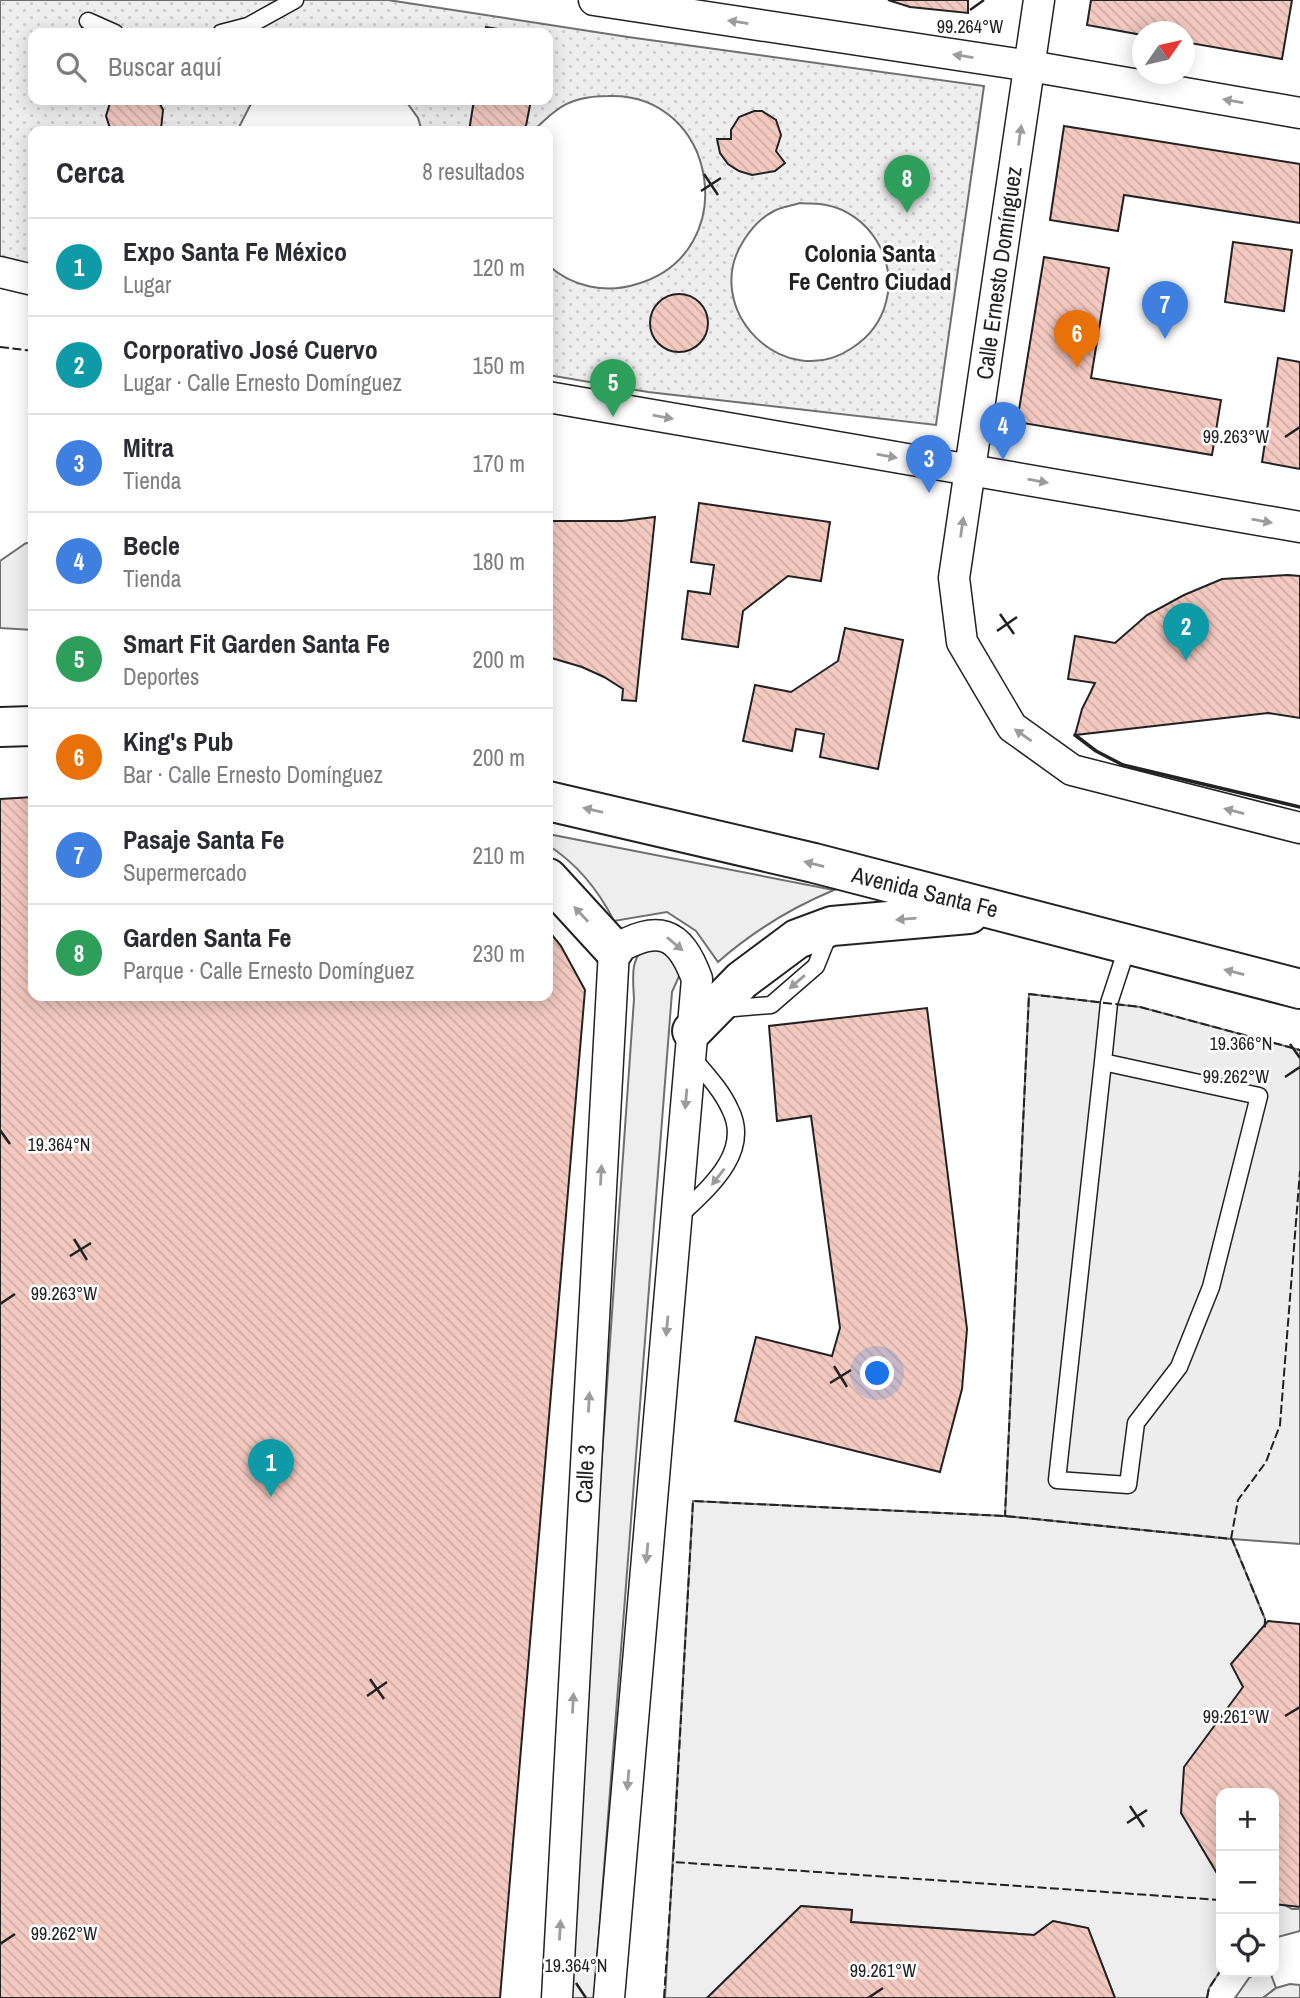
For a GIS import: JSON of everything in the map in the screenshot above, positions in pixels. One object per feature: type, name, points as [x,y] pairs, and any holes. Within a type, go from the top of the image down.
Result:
[{"type":"street","points":[[594,0],[1030,66],[1300,113]]},
{"type":"street","name":"Calle Ernesto Domínguez","points":[[1040,0],[954,578],[962,642],[1012,727],[1072,770],[1300,828]]},
{"type":"street","points":[[0,272],[28,280]]},
{"type":"street","points":[[553,398],[1300,527]]},
{"type":"street","points":[[0,727],[28,726]]},
{"type":"street","name":"Avenida Santa Fe","points":[[553,802],[814,863],[1300,989]]},
{"type":"street","points":[[553,883],[614,950],[630,941],[653,934],[666,936],[679,945],[689,957],[697,979],[698,1032],[676,1219],[609,1998]]},
{"type":"street","points":[[698,1032],[742,980],[797,939],[832,926],[999,911]]},
{"type":"street","name":"Calle 3","points":[[557,1998],[614,950]]},
{"type":"lane","points":[[240,28],[295,0]]},
{"type":"lane","points":[[88,21],[103,28]]},
{"type":"lane","points":[[1102,1062],[1259,1096],[1211,1287],[1179,1367],[1136,1423],[1128,1485],[1057,1480],[1102,1062],[1109,1003],[1128,945]]},
{"type":"lane","points":[[676,1219],[710,1187],[729,1164],[736,1134],[732,1112],[719,1090],[698,1032]]},
{"type":"shaded area","points":[[0,0],[388,0],[628,37],[984,86],[936,425],[648,392],[553,376],[553,269],[579,283],[613,288],[637,284],[671,267],[693,241],[704,210],[704,177],[694,146],[674,119],[645,102],[608,96],[581,99],[563,106],[539,126],[420,126],[409,105],[553,105],[553,28],[28,28],[28,105],[250,105],[240,126],[28,126],[28,264],[0,257]],"holes":[[[800,203],[820,204],[841,210],[867,228],[884,255],[889,286],[881,316],[864,339],[852,348],[826,359],[800,360],[776,352],[756,337],[740,317],[732,292],[733,266],[744,240],[761,220],[780,208]]]},
{"type":"shaded area","points":[[28,543],[28,630],[0,628],[0,561]]},
{"type":"shaded area","points":[[553,835],[834,890],[773,921],[718,962],[696,931],[667,912],[614,921],[586,879],[553,849]]},
{"type":"shaded area","points":[[650,943],[684,965],[672,992],[594,1998],[564,1998],[634,999],[633,975],[638,954]]},
{"type":"shaded area","points":[[1029,994],[1140,1007],[1300,1050],[1300,1544],[1005,1516]]},
{"type":"shaded area","points":[[693,1501],[1005,1516],[1232,1539],[1265,1619],[1261,1676],[1208,1811],[1216,1829],[1216,1977],[1209,1988],[1207,1998],[1115,1998],[1088,1928],[1053,1921],[1034,1935],[851,1922],[852,1910],[801,1906],[707,1998],[665,1998]]},
{"type":"shaded area","points":[[1279,1902],[1292,1909],[1300,1909],[1300,1931],[1279,1937]]},
{"type":"shaded area","points":[[1272,1977],[1276,1988],[1263,1998],[1235,1998],[1249,1978]]},
{"type":"shaded area","points":[[1290,1984],[1300,1985],[1300,1998],[1263,1998],[1276,1988]]},
{"type":"building","points":[[888,0],[968,0],[968,13],[910,7]]},
{"type":"building","points":[[1091,0],[1292,0],[1282,59],[1195,44],[1195,21],[1132,21],[1132,33],[1087,25]]},
{"type":"building","points":[[109,105],[160,105],[163,110],[161,126],[109,126],[106,116]]},
{"type":"building","points":[[473,105],[530,105],[526,126],[470,126]]},
{"type":"building","points":[[762,111],[776,120],[781,135],[776,151],[785,163],[775,171],[752,175],[728,164],[720,153],[717,139],[731,139],[731,130],[739,117]]},
{"type":"building","points":[[1064,126],[1300,164],[1300,223],[1124,195],[1118,231],[1050,220]]},
{"type":"building","points":[[1233,242],[1292,250],[1284,311],[1225,302]]},
{"type":"building","points":[[1044,257],[1109,268],[1091,378],[1221,400],[1212,455],[1017,422]]},
{"type":"building","points":[[679,294],[690,296],[703,307],[708,323],[706,334],[695,347],[679,352],[668,350],[655,339],[650,323],[652,312],[663,299]]},
{"type":"building","points":[[1278,358],[1300,362],[1300,469],[1262,462]]},
{"type":"building","points":[[699,503],[830,522],[821,581],[788,576],[743,611],[738,647],[682,639],[688,591],[710,594],[714,565],[691,562]]},
{"type":"building","points":[[655,517],[636,701],[622,700],[623,689],[604,677],[553,658],[553,521],[622,521]]},
{"type":"building","points":[[1300,576],[1300,718],[1268,713],[1075,735],[1082,709],[1095,683],[1068,679],[1075,636],[1115,643],[1147,615],[1222,579]]},
{"type":"building","points":[[845,628],[903,640],[878,769],[820,757],[824,734],[796,729],[792,751],[743,741],[755,685],[791,692],[838,661]]},
{"type":"building","points":[[28,797],[28,1001],[553,1001],[553,936],[585,990],[500,1998],[0,1998],[0,799]]},
{"type":"building","points":[[927,1008],[967,1329],[962,1389],[940,1472],[735,1421],[756,1337],[832,1356],[840,1328],[811,1116],[777,1121],[769,1026]]},
{"type":"building","points":[[1268,1621],[1300,1624],[1300,1907],[1279,1905],[1279,1788],[1216,1788],[1216,1872],[1181,1813],[1184,1767],[1243,1687],[1231,1664]]},
{"type":"building","points":[[801,1906],[852,1910],[851,1922],[1034,1935],[1053,1921],[1088,1928],[1115,1998],[707,1998]]},
{"type":"fence","points":[[0,347],[28,350]]},
{"type":"fence","points":[[1008,1516],[1005,1516],[1029,994],[1140,1007],[1300,1050]]},
{"type":"fence","points":[[1231,1539],[1238,1500],[1266,1462],[1280,1425],[1300,1171]]},
{"type":"fence","points":[[1216,1900],[673,1862],[693,1501],[1005,1516],[1232,1539],[1265,1619],[1265,1628]]},
{"type":"fence","points":[[664,1998],[673,1862]]},
{"type":"fence","points":[[1207,1998],[1209,1988],[1216,1977]]},
{"type":"wall","points":[[1075,735],[1096,751],[1123,765],[1300,807]]},
{"type":"place","name":"Garden Santa Fe","points":[[907,213]]},
{"type":"place","name":"Pasaje Santa Fe","points":[[1165,339]]},
{"type":"place","name":"King's Pub","points":[[1077,368]]},
{"type":"place","name":"Smart Fit Garden Santa Fe","points":[[613,417]]},
{"type":"place","name":"Becle","points":[[1003,460]]},
{"type":"place","name":"Mitra","points":[[929,493]]},
{"type":"place","name":"Corporativo José Cuervo","points":[[1186,661]]},
{"type":"place","name":"Expo Santa Fe México","points":[[271,1497]]},
{"type":"district","name":"Colonia Santa Fe Centro Ciudad","points":[[870,268]]}]
